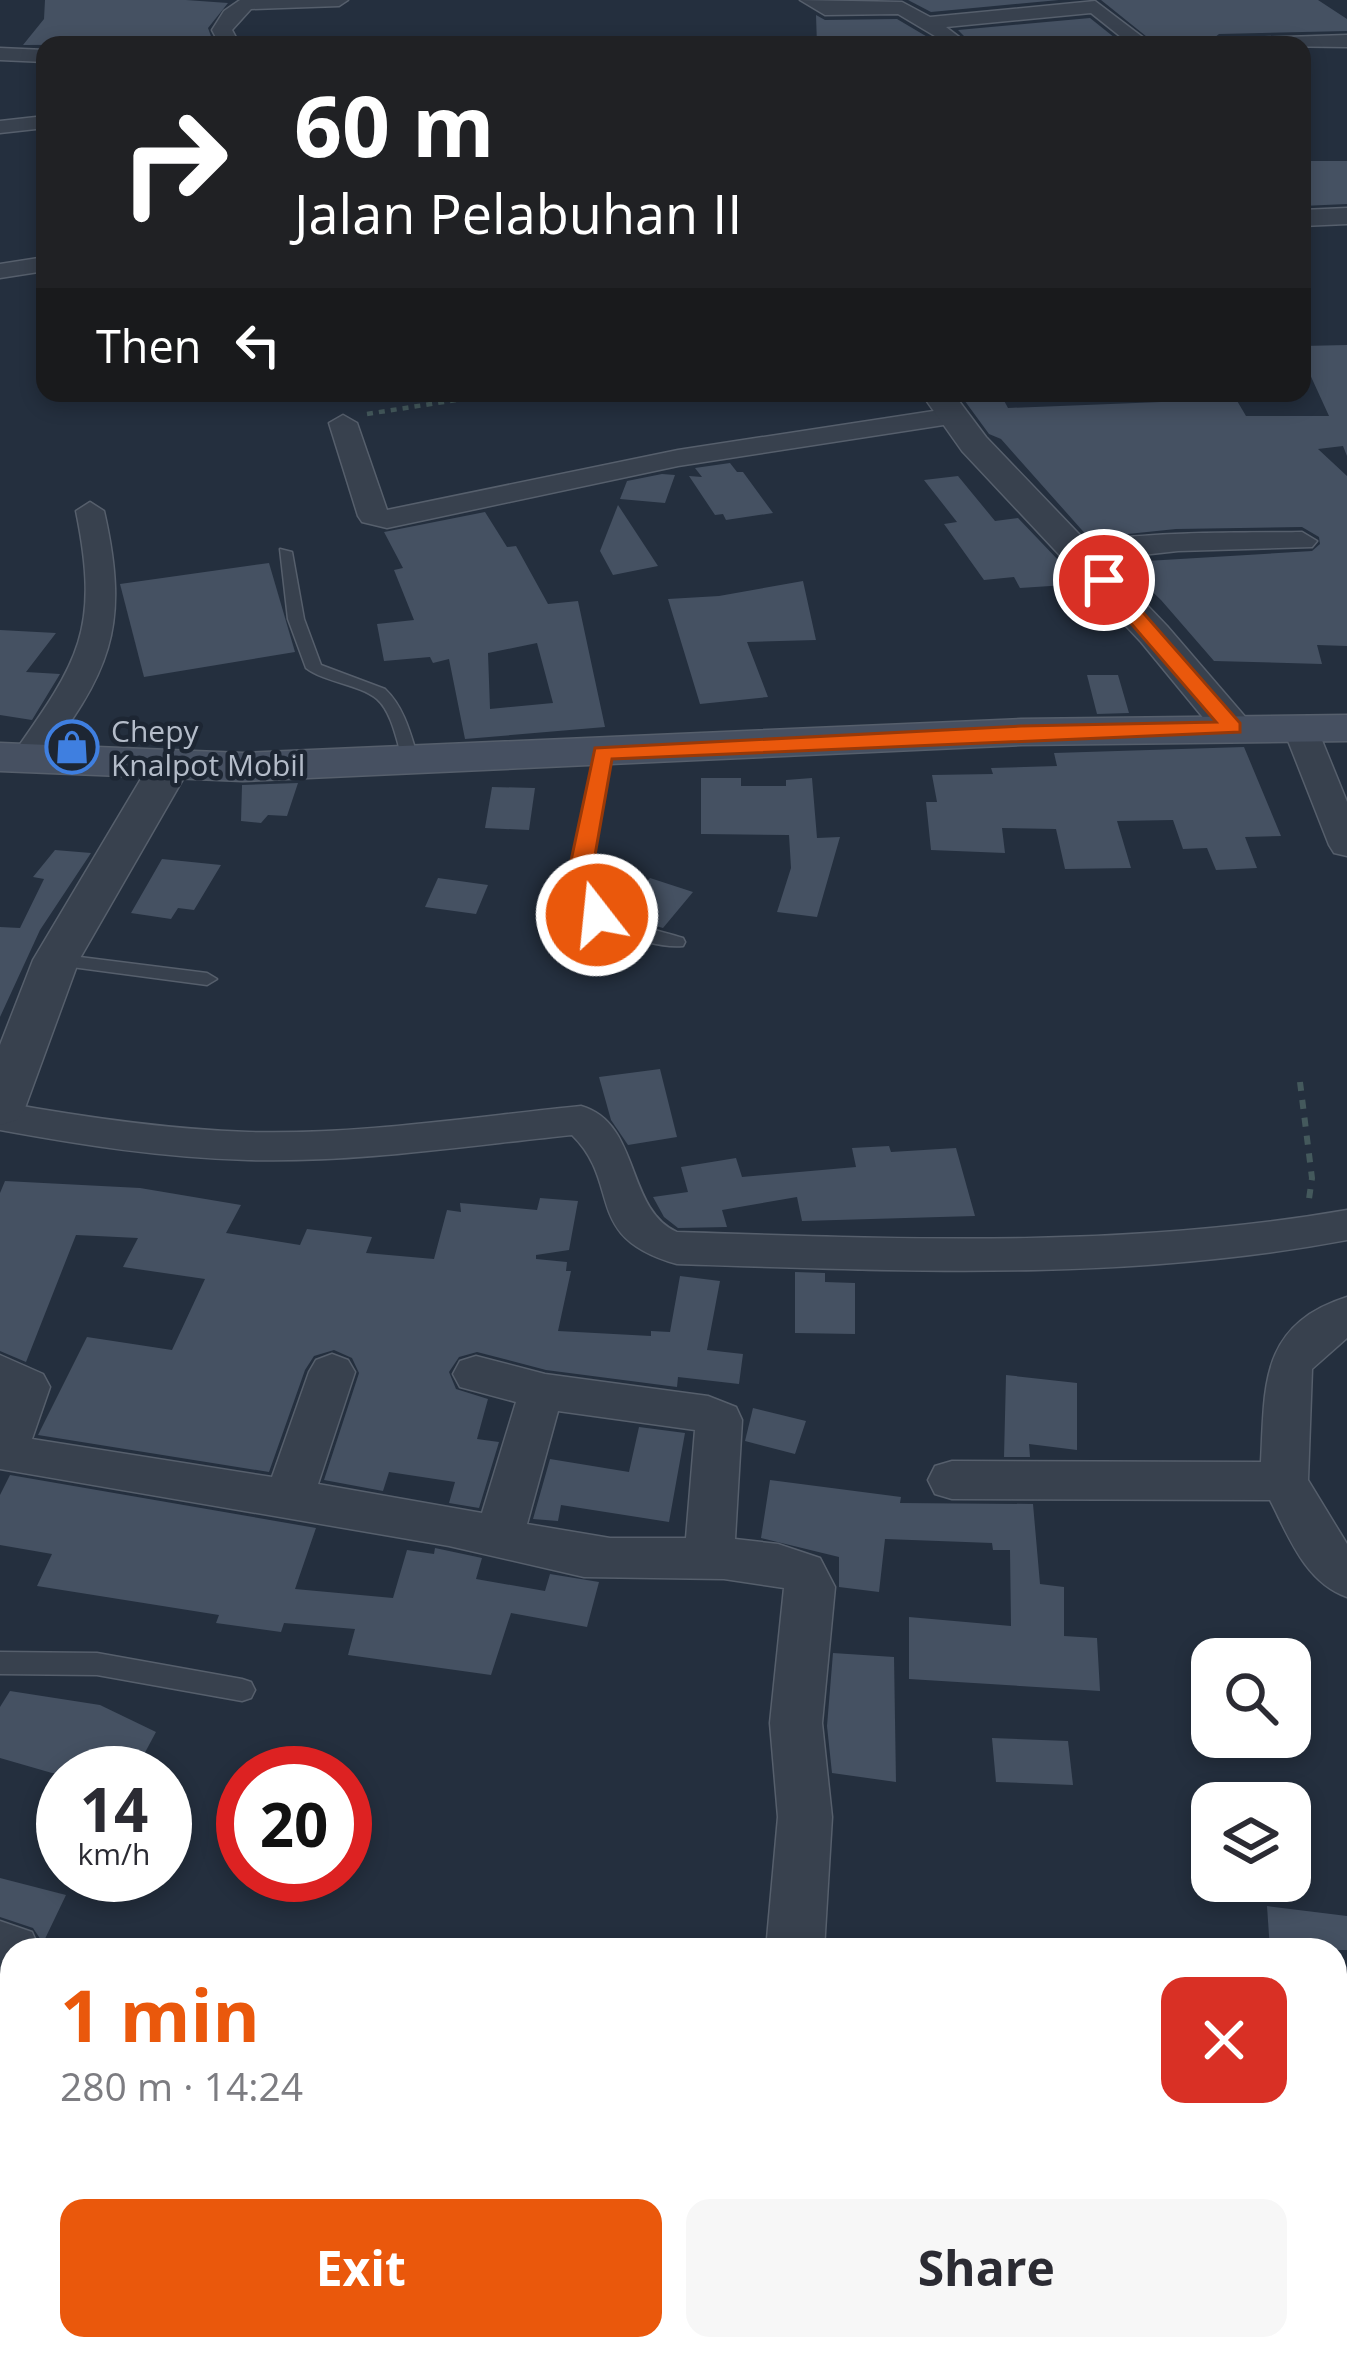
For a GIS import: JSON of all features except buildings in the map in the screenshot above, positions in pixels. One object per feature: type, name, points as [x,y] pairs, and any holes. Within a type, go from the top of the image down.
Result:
[{"type":"main road","points":[[13,759],[170,767],[411,761],[1021,732],[1347,728]]},
{"type":"street","points":[[222,36],[225,23],[250,2],[339,0]]},
{"type":"street","points":[[809,0],[825,9],[898,7],[953,36]]},
{"type":"street","points":[[931,23],[1085,4],[1102,9],[1133,36]]},
{"type":"street","points":[[1293,18],[1340,41]]},
{"type":"street","points":[[0,54],[36,56]]},
{"type":"street","points":[[0,127],[36,123]]},
{"type":"street","points":[[1311,218],[1347,216]]},
{"type":"street","points":[[0,271],[36,265]]},
{"type":"street","points":[[344,423],[371,516],[387,519],[678,458],[947,430],[1079,553],[1233,728]]},
{"type":"street","points":[[877,454],[947,430]]},
{"type":"street","points":[[13,759],[73,695],[92,661],[103,622],[103,580],[90,511]]},
{"type":"street","points":[[1079,553],[1178,542],[1303,541]]},
{"type":"street","points":[[1300,728],[1347,844]]},
{"type":"street","points":[[170,767],[56,960],[0,1112],[109,1136],[249,1146],[347,1144],[581,1120],[595,1135],[644,1237],[662,1247],[1078,1256],[1214,1247],[1339,1227]]},
{"type":"street","points":[[1347,1313],[1302,1347],[1289,1368],[1284,1481],[1321,1550],[1347,1576]]},
{"type":"street","points":[[288,1502],[332,1372]]},
{"type":"street","points":[[0,1373],[27,1387],[6,1444],[9,1453],[644,1562],[709,1560],[795,1569],[810,1587],[796,1723],[805,1816],[796,1938]]},
{"type":"street","points":[[476,1374],[545,1393],[708,1414],[719,1420],[709,1560]]},
{"type":"street","points":[[500,1539],[531,1418],[545,1393]]},
{"type":"street","points":[[952,1480],[1284,1481]]},
{"type":"lane","points":[[284,552],[296,619],[314,668],[377,688],[390,698],[411,761]]},
{"type":"lane","points":[[603,753],[577,889],[584,906],[597,915],[676,942]]},
{"type":"lane","points":[[56,960],[207,980]]},
{"type":"lane","points":[[0,1663],[97,1664],[242,1690]]},
{"type":"path","points":[[344,423],[356,416],[444,402]]},
{"type":"path","points":[[1300,1082],[1312,1178],[1308,1213],[1339,1227]]},
{"type":"place","name":"Chepy Knalpot Mobil","points":[[72,747]]},
{"type":"route","points":[[597,915],[584,906],[577,889],[603,753],[1021,732],[1233,728],[1104,580]]}]
